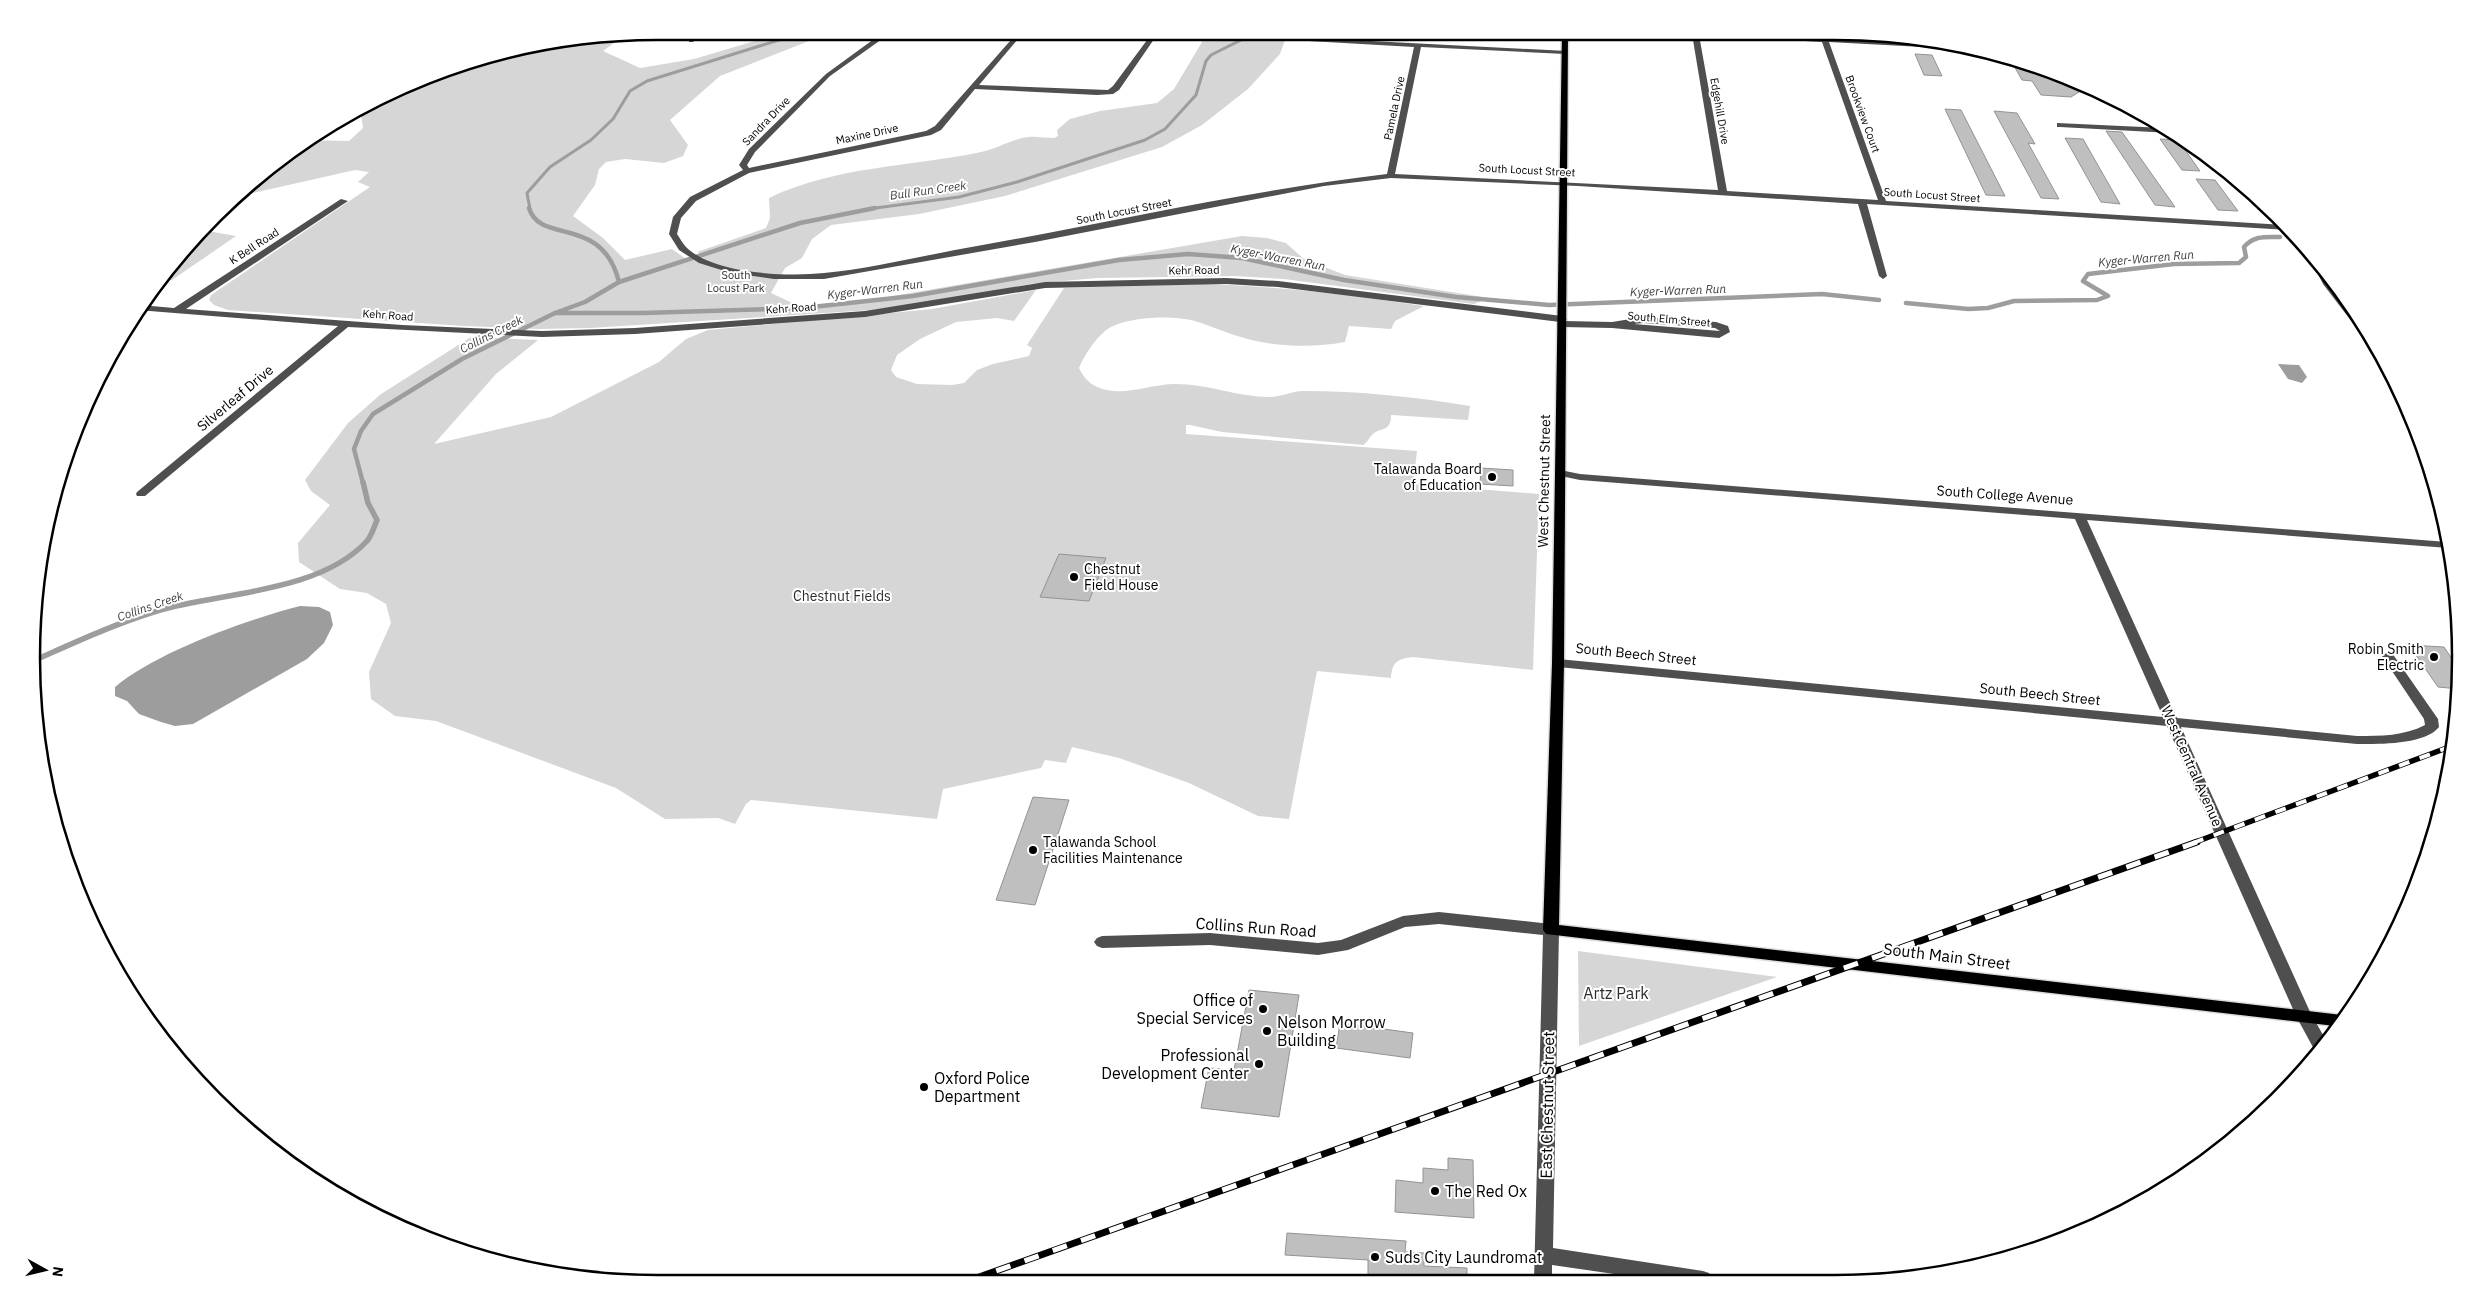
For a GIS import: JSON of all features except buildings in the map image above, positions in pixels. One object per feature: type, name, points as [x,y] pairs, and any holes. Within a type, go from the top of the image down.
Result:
[{"type":"main road","name":"West Chestnut Street","points":[[1551,930],[1558,663],[1565,40]]},
{"type":"main road","name":"South Main Street","points":[[1551,930],[2334,1019]]},
{"type":"street","name":"Sandra Drive","points":[[747,171],[743,166],[752,150],[828,75],[878,40]]},
{"type":"street","name":"Maxine Drive","points":[[747,171],[934,131],[1014,40]]},
{"type":"street","points":[[972,87],[1110,92],[1116,88],[1150,40]]},
{"type":"street","points":[[1314,40],[1565,52]]},
{"type":"street","name":"Edgehill Drive","points":[[1696,40],[1723,193]]},
{"type":"street","name":"Brookview Court","points":[[1824,40],[1883,203]]},
{"type":"street","name":"Pamela Drive","points":[[1391,176],[1418,45]]},
{"type":"street","points":[[2060,126],[2155,130]]},
{"type":"street","name":"South Locust Street","points":[[747,171],[693,199],[677,217],[673,234],[682,248],[702,261],[731,270],[774,276],[808,277],[837,274],[1045,238],[1324,184],[1391,176],[1723,193],[2277,227]]},
{"type":"street","name":"K Bell Road","points":[[176,311],[344,201]]},
{"type":"street","points":[[1862,202],[1883,276]]},
{"type":"street","name":"Kehr Road","points":[[148,309],[346,324],[542,334],[635,331],[866,314],[1045,285],[1217,281],[1278,284],[1562,313]]},
{"type":"street","name":"South Elm Street","points":[[1562,313],[1612,325],[1718,335],[1725,332],[1725,328],[1716,325],[1643,320],[1612,325]]},
{"type":"street","name":"Silverleaf Drive","points":[[142,494],[346,324]]},
{"type":"street","name":"South College Avenue","points":[[1560,473],[1599,479],[2441,544]]},
{"type":"street","name":"West Central Avenue","points":[[2079,515],[2304,1016],[2318,1041]]},
{"type":"street","name":"South Beech Street","points":[[1558,663],[2357,740],[2395,740],[2420,734],[2432,727],[2431,719],[2388,656]]},
{"type":"street","name":"Collins Run Road","points":[[1102,942],[1210,940],[1318,949],[1343,946],[1403,922],[1439,918],[1551,930]]},
{"type":"street","name":"East Chestnut Street","points":[[1543,1275],[1551,930]]},
{"type":"street","points":[[1543,1255],[1676,1275]]},
{"type":"green space","name":"South Locust Park","points":[[758,40],[811,40],[720,76],[670,120],[688,145],[683,156],[664,163],[625,159],[606,162],[599,169],[595,185],[573,216],[603,238],[625,260],[672,249],[686,259],[701,254],[697,252],[766,228],[770,218],[769,198],[794,187],[846,173],[981,152],[1028,137],[1054,138],[1058,136],[1057,130],[1070,119],[1100,111],[1157,103],[1174,89],[1203,40],[1285,40],[1280,54],[1248,89],[1202,125],[1162,147],[1005,196],[919,214],[831,225],[812,239],[802,258],[785,268],[771,293],[803,308],[864,301],[1242,236],[1267,238],[1286,243],[1304,259],[1345,275],[1489,298],[1474,304],[1284,279],[1235,276],[1097,278],[1030,284],[929,303],[872,310],[590,328],[539,329],[464,326],[228,310],[214,305],[209,300],[211,295],[370,187],[358,182],[369,172],[355,170],[249,194],[282,168],[320,140],[349,141],[363,128],[361,116],[421,87],[498,61],[537,52],[616,41],[603,51],[640,68],[694,59]]},
{"type":"green space","points":[[211,232],[236,236],[170,280],[193,250]]},
{"type":"green space","name":"Chestnut Fields","points":[[1204,284],[1314,292],[1424,306],[1395,321],[1391,329],[1349,326],[1345,342],[1314,346],[1261,342],[1185,319],[1148,318],[1124,322],[1105,331],[1097,339],[1079,368],[1084,376],[1097,387],[1116,391],[1175,384],[1258,396],[1274,397],[1303,391],[1345,392],[1408,397],[1470,406],[1468,420],[1391,415],[1391,421],[1387,427],[1375,432],[1363,445],[1222,432],[1190,425],[1186,425],[1186,434],[1417,451],[1413,484],[1539,494],[1533,670],[1413,657],[1396,662],[1391,678],[1317,671],[1289,819],[1258,816],[1189,783],[1119,758],[1072,747],[1066,763],[1045,760],[1041,768],[943,789],[937,819],[751,800],[746,804],[735,824],[718,818],[665,819],[616,788],[436,721],[395,716],[371,699],[369,672],[391,623],[386,604],[367,593],[340,589],[299,562],[298,543],[330,505],[311,491],[305,480],[348,423],[381,394],[471,337],[538,340],[496,374],[434,444],[551,417],[659,362],[686,339],[708,330],[932,309],[1036,290],[1014,321],[997,318],[956,322],[920,339],[897,355],[891,370],[896,377],[917,384],[952,385],[964,383],[977,370],[993,364],[1029,356],[1032,348],[1027,345],[1064,288]]},
{"type":"green space","name":"Artz Park","points":[[1578,951],[1777,977],[1579,1046]]},
{"type":"shaded area","points":[[2278,364],[2299,365],[2307,377],[2302,383],[2288,379]]},
{"type":"shaded area","points":[[300,606],[319,607],[330,612],[333,625],[324,643],[307,659],[193,724],[175,726],[161,722],[139,714],[127,701],[115,696],[115,687],[133,674],[178,650],[229,629]]},
{"type":"waterway","name":"Collins Creek","points":[[530,209],[527,193],[550,167],[591,140],[613,119],[630,91],[647,81],[779,40]]},
{"type":"waterway","name":"Bull Run Creek","points":[[874,208],[959,197],[1017,182],[1145,140],[1165,129],[1196,95],[1206,61],[1211,55],[1241,40]]},
{"type":"waterway","name":"Collins Creek","points":[[529,208],[535,219],[545,226],[586,238],[599,247],[611,261],[619,282]]},
{"type":"waterway","name":"Bull Run Creek","points":[[619,282],[800,223],[874,208]]},
{"type":"waterway","name":"Bull Run Creek","points":[[868,209],[874,208]]},
{"type":"waterway","name":"Kyger-Warren Run","points":[[1906,303],[1968,309],[1988,308],[2014,301],[2097,300],[2108,296],[2083,281],[2088,274],[2174,264],[2239,263],[2246,257],[2244,247],[2252,240],[2280,237]]},
{"type":"waterway","name":"Kyger-Warren Run","points":[[555,313],[643,313],[803,308],[913,296],[1119,260],[1188,254],[1242,258],[1344,280],[1456,297],[1549,305],[1822,294],[1879,300]]},
{"type":"waterway","name":"Collins Creek","points":[[555,313],[585,302],[619,282]]},
{"type":"waterway","name":"Collins Creek","points":[[363,483],[354,449],[361,431],[373,414],[462,359],[555,313]]},
{"type":"waterway","name":"Collins Creek","points":[[40,658],[141,616],[183,605],[297,581],[323,571],[347,558],[367,541],[372,534],[377,520],[368,503],[363,482]]},
{"type":"railway","points":[[2193,843],[2445,749]]},
{"type":"railway","points":[[985,1275],[2197,842]]},
{"type":"place","name":"Talawanda Board of Education","points":[[1492,477]]},
{"type":"place","name":"Chestnut Field House","points":[[1074,577]]},
{"type":"place","name":"Robin Smith Electric","points":[[2434,657]]},
{"type":"place","name":"Talawanda School Facilities Maintenance","points":[[1033,850]]},
{"type":"place","name":"Office of Special Services","points":[[1263,1009]]},
{"type":"place","name":"Nelson Morrow Building","points":[[1267,1031]]},
{"type":"place","name":"Professional Development Center","points":[[1259,1064]]},
{"type":"place","name":"Oxford Police Department","points":[[924,1087]]},
{"type":"place","name":"The Red Ox","points":[[1435,1191]]},
{"type":"place","name":"Suds City Laundromat","points":[[1375,1257]]}]
